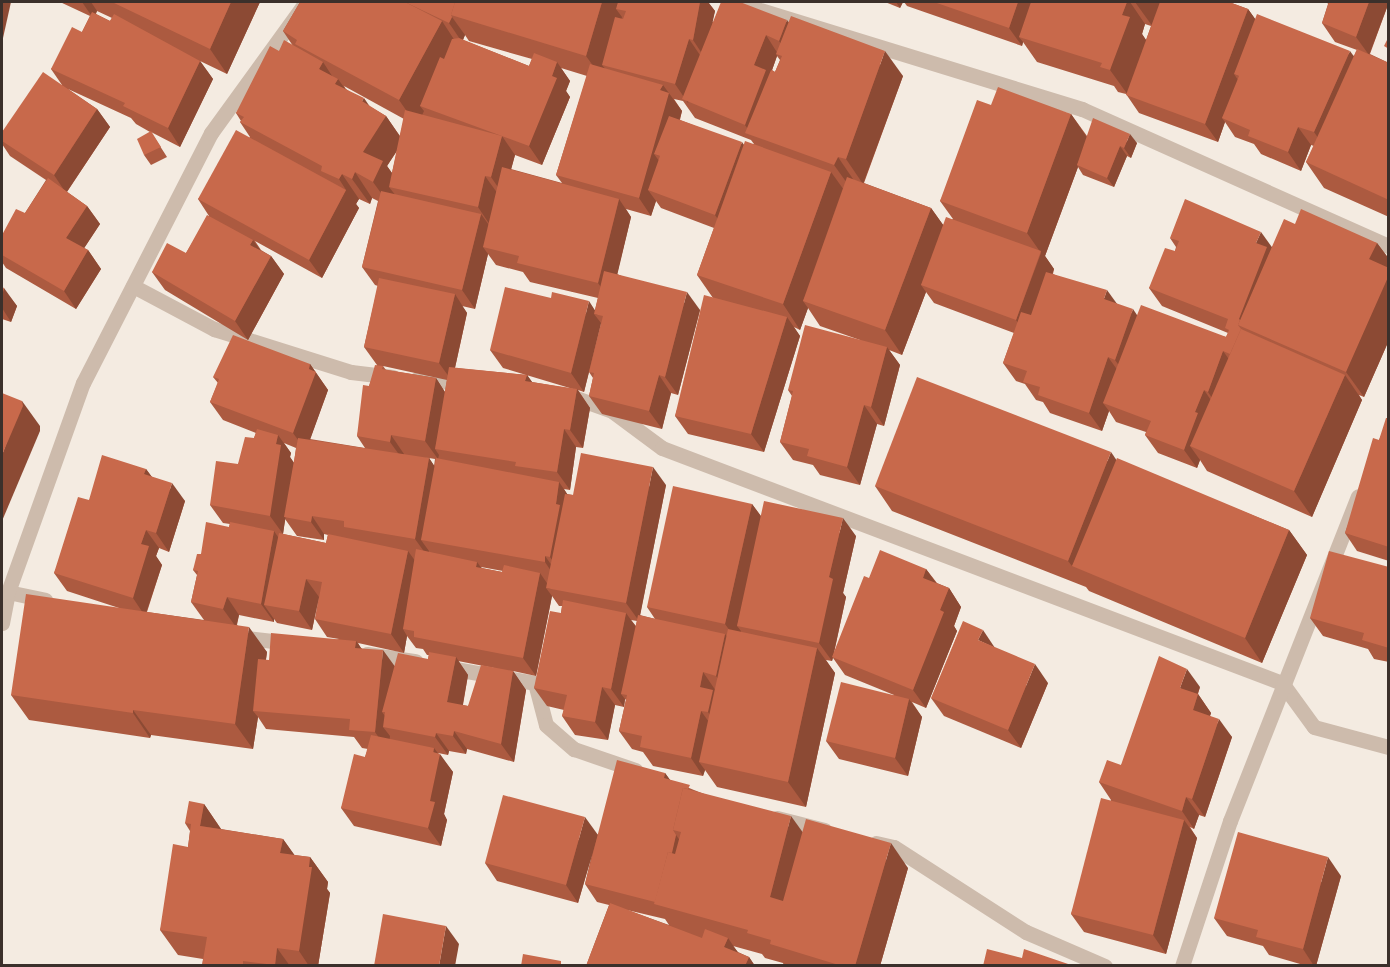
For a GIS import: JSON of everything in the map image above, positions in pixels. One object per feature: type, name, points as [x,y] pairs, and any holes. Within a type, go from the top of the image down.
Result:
[{"type":"street","points":[[2,622],[8,592],[83,383],[211,133],[306,2]]},
{"type":"street","points":[[734,2],[1082,109],[1389,246]]},
{"type":"street","points":[[133,286],[214,329],[351,372],[484,384]]},
{"type":"street","points":[[550,388],[612,411],[662,448],[1282,683],[1314,727],[1389,747]]},
{"type":"street","points":[[1182,966],[1230,821],[1282,683],[1362,485]]},
{"type":"street","points":[[8,592],[64,604]]},
{"type":"street","points":[[224,635],[304,645]]},
{"type":"street","points":[[349,652],[535,683],[546,725],[574,749],[653,776]]},
{"type":"street","points":[[765,815],[841,834]]},
{"type":"street","points":[[862,839],[894,847],[1026,932],[1105,966]]},
{"type":"building","points":[[112,2],[231,2],[210,49]]},
{"type":"building","points":[[300,2],[405,2],[442,21],[399,100],[295,44],[297,40],[283,31]]},
{"type":"building","points":[[408,2],[455,2],[449,23]]},
{"type":"building","points":[[455,2],[602,2],[586,56],[451,15]]},
{"type":"building","points":[[618,2],[700,2],[693,40],[689,39],[675,84],[602,65],[615,17],[623,19],[626,11],[616,9]]},
{"type":"building","points":[[721,2],[740,2],[787,20],[779,41],[766,35],[754,65],[766,70],[745,125],[682,99]]},
{"type":"building","points":[[934,2],[1018,2],[1009,28]]},
{"type":"building","points":[[1031,2],[1127,2],[1122,15],[1130,17],[1110,70],[1100,67],[1102,63],[1019,37]]},
{"type":"building","points":[[1160,2],[1229,2],[1248,9],[1205,124],[1126,95]]},
{"type":"building","points":[[1329,2],[1369,2],[1356,37],[1322,23]]},
{"type":"building","points":[[92,12],[110,21],[114,14],[200,61],[168,128],[123,106],[125,103],[51,69],[72,27],[82,32]]},
{"type":"building","points":[[1257,14],[1350,51],[1314,132],[1298,127],[1288,152],[1248,136],[1250,130],[1222,118],[1239,76],[1234,74]]},
{"type":"building","points":[[791,16],[885,51],[846,159],[838,157],[834,165],[745,133],[771,70],[775,72],[782,56],[776,54]]},
{"type":"building","points":[[1389,36],[1389,49],[1384,46]]},
{"type":"building","points":[[459,38],[529,66],[534,53],[557,62],[552,76],[557,78],[529,146],[420,106],[440,57],[444,59],[452,39]]},
{"type":"building","points":[[284,40],[323,62],[319,69],[338,79],[335,84],[364,98],[362,101],[386,116],[363,152],[383,161],[373,182],[355,172],[352,179],[342,174],[339,179],[321,171],[322,166],[240,122],[244,117],[236,113],[270,46],[279,51]]},
{"type":"building","points":[[1357,49],[1389,63],[1389,200],[1306,162]]},
{"type":"building","points":[[590,64],[663,85],[660,90],[669,93],[639,198],[556,175]]},
{"type":"building","points":[[43,72],[97,109],[54,175],[2,141],[2,132]]},
{"type":"building","points":[[998,87],[1071,114],[1027,233],[940,201],[977,100],[991,105]]},
{"type":"building","points":[[405,110],[502,136],[491,177],[485,176],[478,207],[389,187]]},
{"type":"building","points":[[669,116],[742,142],[715,215],[648,190],[660,156],[654,154]]},
{"type":"building","points":[[1093,118],[1130,134],[1124,148],[1120,146],[1107,178],[1077,165]]},
{"type":"building","points":[[236,130],[346,190],[309,260],[198,199]]},
{"type":"building","points":[[151,131],[161,147],[144,155],[137,139]]},
{"type":"building","points":[[745,141],[831,172],[783,304],[697,275]]},
{"type":"building","points":[[502,167],[619,199],[598,283],[517,263],[519,256],[483,247]]},
{"type":"building","points":[[847,177],[931,208],[885,330],[803,301]]},
{"type":"building","points":[[48,178],[87,206],[66,238],[88,250],[64,291],[2,255],[2,235],[16,209],[25,213]]},
{"type":"building","points":[[381,191],[481,214],[462,290],[362,267]]},
{"type":"building","points":[[1185,199],[1261,232],[1256,243],[1267,247],[1239,319],[1238,325],[1241,329],[1230,354],[1223,351],[1208,392],[1204,390],[1184,450],[1145,435],[1151,421],[1103,403],[1141,305],[1226,337],[1229,330],[1225,328],[1228,319],[1149,288],[1165,248],[1175,251],[1179,241],[1170,238]]},
{"type":"building","points":[[1301,209],[1377,243],[1369,259],[1389,268],[1389,275],[1346,372],[1238,325],[1284,219],[1295,224]]},
{"type":"building","points":[[207,215],[253,240],[250,245],[271,256],[235,321],[152,272],[167,243],[186,253]]},
{"type":"building","points":[[946,217],[1041,251],[1016,320],[921,285]]},
{"type":"building","points":[[604,271],[687,292],[665,377],[659,375],[649,411],[589,396],[594,373],[589,372],[603,316],[594,314]]},
{"type":"building","points":[[1046,272],[1107,290],[1104,299],[1133,309],[1115,360],[1108,357],[1089,413],[1038,395],[1040,387],[1023,382],[1027,371],[1003,363],[1021,312],[1031,315]]},
{"type":"building","points":[[379,278],[455,294],[439,363],[364,347]]},
{"type":"building","points":[[505,287],[551,298],[552,292],[589,301],[571,373],[490,350]]},
{"type":"building","points":[[704,295],[787,317],[751,434],[675,416]]},
{"type":"building","points":[[805,325],[887,347],[871,407],[864,405],[847,467],[807,456],[809,449],[780,442],[793,391],[788,390]]},
{"type":"building","points":[[1241,329],[1345,375],[1294,491],[1190,446]]},
{"type":"building","points":[[233,335],[310,364],[309,369],[316,372],[293,433],[210,402],[219,379],[213,377]]},
{"type":"building","points":[[375,365],[383,366],[382,369],[436,378],[425,441],[391,435],[390,442],[357,436],[363,385],[369,386]]},
{"type":"building","points":[[449,367],[527,375],[525,381],[577,389],[570,430],[564,429],[557,472],[515,466],[516,462],[435,449]]},
{"type":"building","points":[[917,377],[1111,452],[1068,561],[875,486]]},
{"type":"building","points":[[2,393],[22,401],[23,406],[2,455]]},
{"type":"building","points":[[1386,418],[1389,418],[1389,547],[1345,533],[1373,438],[1379,440]]},
{"type":"building","points":[[257,429],[278,435],[276,444],[281,445],[270,516],[210,505],[216,461],[238,464],[245,437],[254,438]]},
{"type":"building","points":[[298,438],[429,458],[415,539],[344,527],[344,521],[312,516],[311,522],[284,517]]},
{"type":"building","points":[[581,453],[653,467],[626,603],[546,588],[565,494],[573,495]]},
{"type":"building","points":[[102,455],[146,469],[144,474],[172,483],[156,533],[146,530],[141,544],[149,546],[133,598],[54,573],[78,497],[89,500]]},
{"type":"building","points":[[436,458],[559,482],[556,504],[560,505],[550,557],[545,556],[545,562],[421,540]]},
{"type":"building","points":[[1117,458],[1289,530],[1245,638],[1072,566]]},
{"type":"building","points":[[673,486],[752,504],[725,624],[647,607]]},
{"type":"building","points":[[764,501],[843,518],[829,577],[833,579],[819,643],[737,626]]},
{"type":"building","points":[[206,522],[229,527],[230,522],[274,531],[261,604],[227,597],[223,609],[191,602],[198,571],[193,570],[197,554],[201,554]]},
{"type":"building","points":[[279,533],[326,543],[328,534],[408,551],[391,634],[315,619],[322,582],[306,579],[299,611],[264,605]]},
{"type":"building","points":[[416,549],[477,562],[476,567],[502,572],[504,565],[540,573],[523,658],[414,637],[414,631],[403,629]]},
{"type":"building","points":[[880,550],[926,569],[923,578],[949,588],[940,610],[944,612],[913,690],[832,657],[864,576],[869,578]]},
{"type":"building","points":[[1329,551],[1389,567],[1389,648],[1362,640],[1364,633],[1310,618]]},
{"type":"building","points":[[26,594],[249,627],[235,724],[133,710],[133,713],[11,695]]},
{"type":"building","points":[[563,600],[626,613],[611,689],[602,687],[595,722],[562,716],[567,695],[534,688],[550,611],[561,613]]},
{"type":"building","points":[[638,615],[725,634],[716,676],[703,672],[700,687],[713,690],[708,712],[701,711],[691,758],[640,747],[642,736],[619,731],[627,695],[621,694]]},
{"type":"building","points":[[963,621],[983,630],[978,640],[1035,664],[1008,730],[931,698]]},
{"type":"building","points":[[728,629],[817,648],[788,782],[699,762]]},
{"type":"building","points":[[271,633],[356,641],[355,648],[383,650],[375,732],[349,730],[350,719],[253,711],[258,659],[269,660]]},
{"type":"building","points":[[429,652],[456,657],[447,702],[468,706],[481,665],[513,671],[501,744],[454,731],[453,736],[436,733],[435,737],[383,727],[385,712],[382,712],[398,653],[428,659]]},
{"type":"building","points":[[1159,656],[1187,669],[1180,688],[1198,694],[1193,710],[1219,719],[1192,799],[1186,797],[1182,811],[1099,782],[1107,760],[1121,765]]},
{"type":"building","points":[[841,682],[909,699],[895,758],[826,741]]},
{"type":"building","points":[[371,735],[434,748],[433,752],[440,754],[430,801],[435,802],[428,828],[341,808],[354,754],[365,757]]},
{"type":"building","points":[[617,760],[665,773],[664,778],[690,785],[688,789],[683,788],[673,830],[676,835],[672,853],[668,852],[655,902],[585,884]]},
{"type":"building","points":[[683,788],[791,816],[770,897],[783,901],[806,819],[891,843],[855,966],[842,966],[770,944],[771,940],[747,933],[748,930],[654,904],[668,852],[675,854],[681,832],[673,830]]},
{"type":"building","points":[[503,795],[585,817],[566,885],[485,863]]},
{"type":"building","points":[[1101,798],[1184,820],[1153,935],[1071,914]]},
{"type":"building","points":[[189,801],[204,804],[200,826],[283,839],[280,853],[310,857],[309,867],[312,867],[299,951],[277,948],[275,965],[243,961],[243,966],[202,966],[207,937],[160,930],[173,844],[188,847],[191,824],[185,823]]},
{"type":"building","points":[[1238,832],[1328,857],[1303,949],[1256,937],[1258,930],[1214,918]]},
{"type":"building","points":[[610,903],[702,938],[705,929],[728,938],[724,947],[749,957],[745,966],[586,966]]},
{"type":"building","points":[[383,914],[446,926],[439,966],[374,966]]},
{"type":"building","points":[[987,949],[1022,958],[1024,949],[1074,966],[983,966]]},
{"type":"building","points":[[523,954],[561,961],[561,966],[521,966]]}]
